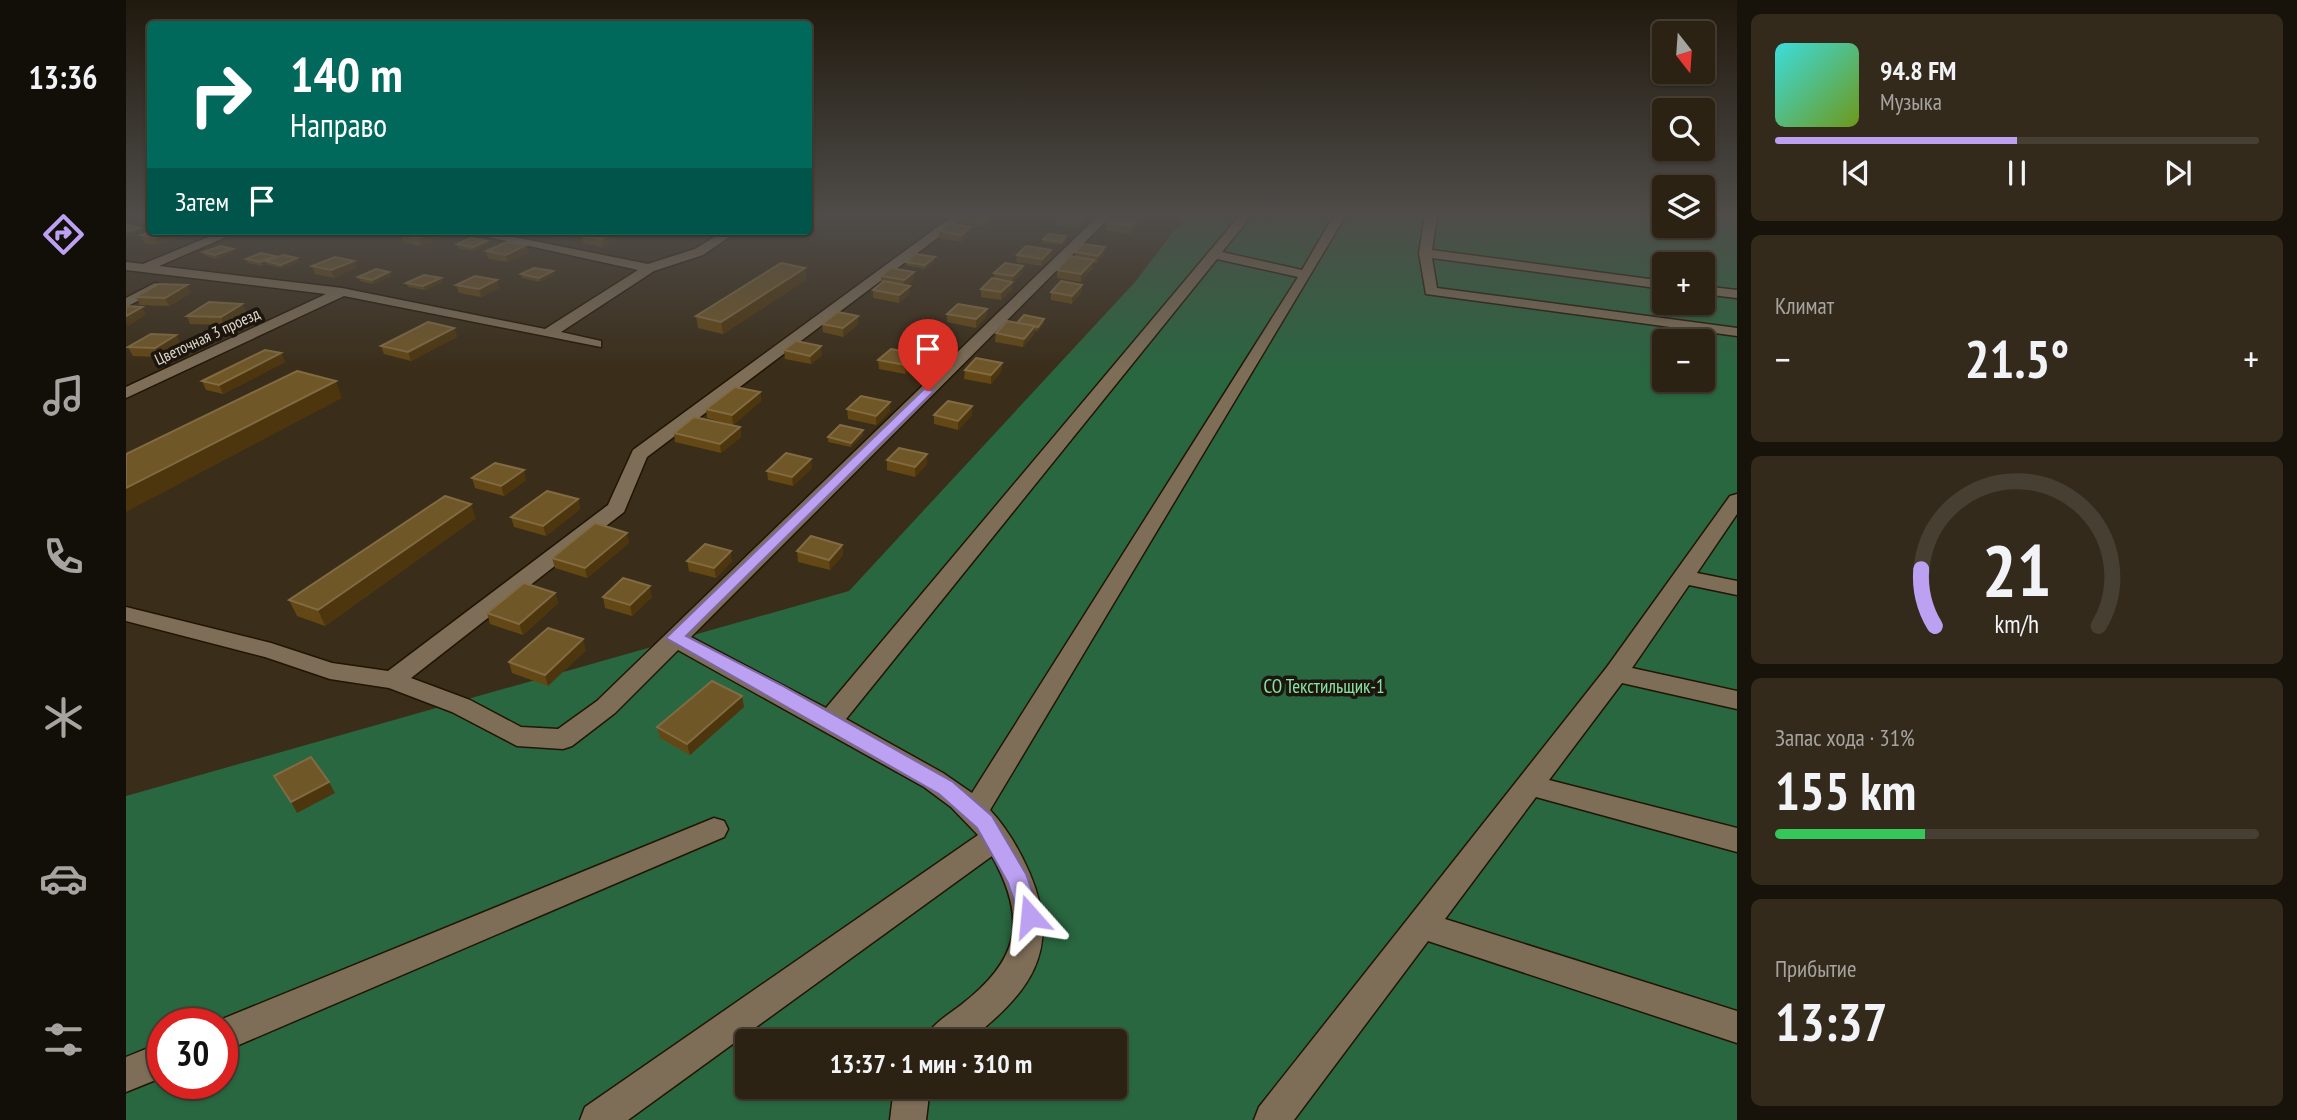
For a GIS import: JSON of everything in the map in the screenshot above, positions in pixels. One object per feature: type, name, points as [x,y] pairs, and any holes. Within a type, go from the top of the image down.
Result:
[{"type":"street","points":[[138,267],[342,292],[596,344]]},
{"type":"street","points":[[392,680],[617,508],[639,454],[891,267]]},
{"type":"street","points":[[126,614],[271,651],[330,671],[392,680],[461,706],[517,736],[564,739],[606,707],[1053,267]]},
{"type":"street","points":[[830,721],[1203,267]]},
{"type":"street","points":[[1272,267],[1306,275]]},
{"type":"street","points":[[974,813],[1310,267]]},
{"type":"street","points":[[1427,267],[1431,291],[1737,332]]},
{"type":"street","points":[[1532,267],[1652,283]]},
{"type":"street","points":[[546,334],[565,325],[649,268]]},
{"type":"street","points":[[126,303],[187,272]]},
{"type":"street","points":[[1715,291],[1737,294]]},
{"type":"street","name":"Цветочная 3 проезд","points":[[126,393],[342,292]]},
{"type":"street","points":[[1272,1120],[1616,673],[1735,505]]},
{"type":"street","points":[[1683,577],[1737,588]]},
{"type":"street","points":[[674,638],[830,721],[946,788],[984,822],[1018,881],[1030,916],[1025,956],[996,998],[956,1029]]},
{"type":"street","points":[[1616,673],[1737,700]]},
{"type":"street","points":[[1529,785],[1737,840]]},
{"type":"street","points":[[238,1028],[714,830]]},
{"type":"street","points":[[598,1120],[994,839]]},
{"type":"street","points":[[1421,925],[1737,1027]]},
{"type":"street","points":[[126,1075],[147,1066]]},
{"type":"street","points":[[908,1120],[911,1099]]},
{"type":"green space","name":"СО Текстильщик-1","points":[[1146,267],[1652,267],[1652,315],[1715,315],[1715,267],[1737,267],[1737,1120],[126,1120],[126,796],[849,591]]},
{"type":"building","points":[[774,267],[805,268],[721,322],[696,316]]},
{"type":"building","points":[[1000,267],[1022,267],[1013,276],[994,273]]},
{"type":"building","points":[[1060,267],[1087,267],[1081,274],[1057,270]]},
{"type":"building","points":[[534,268],[553,271],[539,278],[521,274]]},
{"type":"building","points":[[891,268],[914,272],[904,280],[881,276]]},
{"type":"building","points":[[376,269],[389,272],[372,280],[358,277]]},
{"type":"building","points":[[424,275],[441,278],[423,286],[406,283]]},
{"type":"building","points":[[475,276],[497,280],[479,289],[456,285]]},
{"type":"building","points":[[992,278],[1012,282],[1001,292],[981,289]]},
{"type":"building","points":[[884,281],[910,286],[899,295],[873,290]]},
{"type":"building","points":[[1061,281],[1082,285],[1072,296],[1051,292]]},
{"type":"building","points":[[159,284],[187,285],[165,298],[136,297]]},
{"type":"building","points":[[209,302],[242,304],[221,317],[187,316]]},
{"type":"building","points":[[958,304],[987,309],[976,319],[947,314]]},
{"type":"building","points":[[126,306],[142,307],[126,316]]},
{"type":"building","points":[[838,312],[858,316],[843,328],[822,324]]},
{"type":"building","points":[[1024,315],[1044,319],[1038,327],[1017,323]]},
{"type":"building","points":[[1007,321],[1035,326],[1024,339],[996,333]]},
{"type":"building","points":[[428,322],[454,328],[408,352],[381,346]]},
{"type":"building","points":[[924,322],[947,327],[929,345],[905,340]]},
{"type":"building","points":[[151,334],[176,335],[155,348],[128,347]]},
{"type":"building","points":[[796,341],[821,346],[810,356],[784,350]]},
{"type":"building","points":[[891,349],[917,354],[905,365],[878,360]]},
{"type":"building","points":[[265,350],[281,353],[219,385],[202,381]]},
{"type":"building","points":[[976,358],[1002,363],[991,375],[965,370]]},
{"type":"building","points":[[297,371],[336,381],[126,488],[126,454]]},
{"type":"building","points":[[735,387],[760,392],[732,415],[706,409]]},
{"type":"building","points":[[861,396],[890,402],[876,416],[847,409]]},
{"type":"building","points":[[948,401],[972,406],[958,421],[934,415]]},
{"type":"building","points":[[694,417],[740,427],[720,444],[674,433]]},
{"type":"building","points":[[840,425],[863,430],[851,443],[828,437]]},
{"type":"building","points":[[899,448],[927,454],[915,467],[887,460]]},
{"type":"building","points":[[786,453],[811,459],[792,477],[767,471]]},
{"type":"building","points":[[495,463],[524,470],[501,486],[472,478]]},
{"type":"building","points":[[547,491],[578,499],[543,526],[511,517]]},
{"type":"building","points":[[445,496],[471,504],[318,610],[289,600]]},
{"type":"building","points":[[595,523],[627,533],[585,568],[552,558]]},
{"type":"building","points":[[811,536],[842,545],[829,560],[797,551]]},
{"type":"building","points":[[705,544],[731,551],[714,568],[687,561]]},
{"type":"building","points":[[623,578],[650,586],[630,605],[603,597]]},
{"type":"building","points":[[524,583],[555,593],[519,624],[487,613]]},
{"type":"building","points":[[548,628],[583,639],[545,675],[509,662]]},
{"type":"building","points":[[712,681],[742,696],[687,744],[657,727]]},
{"type":"building","points":[[311,757],[329,782],[291,802],[274,776]]},
{"type":"route","points":[[928,391],[674,638],[775,689],[946,788],[984,822],[1018,881],[1030,916]]}]
